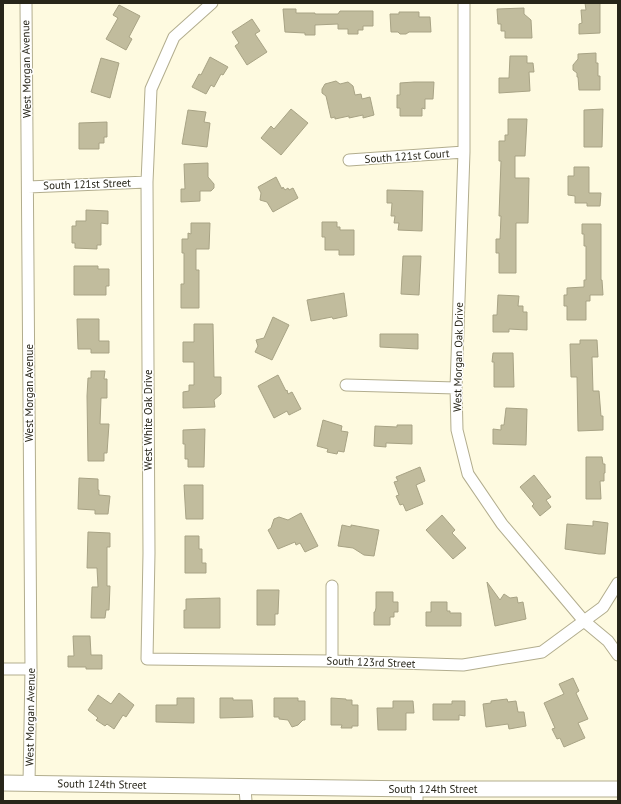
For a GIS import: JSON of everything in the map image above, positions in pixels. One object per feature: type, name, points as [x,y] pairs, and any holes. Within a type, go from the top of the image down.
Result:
[{"type":"street","name":"West Morgan Avenue","points":[[26,3],[31,669],[29,783]]},
{"type":"street","name":"West White Oak Drive","points":[[147,659],[149,553],[147,182],[151,89],[174,37],[212,3]]},
{"type":"street","name":"West Morgan Oak Drive","points":[[464,3],[464,152],[456,388],[457,430],[468,474],[502,524],[584,621],[608,641],[618,655]]},
{"type":"street","name":"South 121st Court","points":[[349,160],[464,152]]},
{"type":"street","name":"South 121st Street","points":[[28,187],[147,182]]},
{"type":"street","points":[[346,385],[456,388]]},
{"type":"street","name":"South 123rd Street","points":[[147,659],[471,664],[542,652],[603,607],[618,583]]},
{"type":"street","points":[[332,586],[332,661]]},
{"type":"street","points":[[3,669],[31,669]]},
{"type":"street","name":"South 124th Street","points":[[3,783],[246,792],[417,795],[618,789]]},
{"type":"building","points":[[585,3],[600,3],[600,33],[579,34],[579,24],[582,23],[581,10],[586,10]]},
{"type":"building","points":[[119,5],[140,16],[129,37],[132,39],[126,50],[106,39],[118,18],[113,15]]},
{"type":"building","points":[[524,8],[524,14],[531,20],[532,38],[505,38],[505,31],[501,31],[501,24],[498,24],[497,9]]},
{"type":"building","points":[[283,9],[296,9],[296,13],[315,14],[338,14],[340,11],[373,11],[373,26],[363,26],[363,30],[358,30],[358,34],[348,34],[348,29],[338,29],[338,24],[315,25],[315,35],[285,32]]},
{"type":"building","points":[[399,12],[419,12],[419,17],[430,17],[431,32],[409,32],[406,34],[400,34],[398,32],[391,32],[390,14],[399,14]]},
{"type":"building","points":[[252,19],[260,31],[255,34],[267,52],[247,65],[235,46],[239,43],[232,32]]},
{"type":"building","points":[[596,53],[598,76],[600,76],[600,90],[579,90],[577,73],[573,70],[573,65],[578,59],[578,54]]},
{"type":"building","points":[[510,56],[527,56],[527,63],[533,63],[534,72],[529,72],[530,91],[499,93],[499,78],[509,78]]},
{"type":"building","points":[[210,57],[228,67],[223,75],[221,74],[214,87],[211,85],[206,94],[192,87],[199,74],[201,75]]},
{"type":"building","points":[[101,58],[119,63],[110,98],[91,92]]},
{"type":"building","points":[[336,81],[340,84],[348,82],[353,86],[355,95],[361,94],[362,99],[370,97],[374,115],[363,118],[363,115],[349,118],[349,116],[335,119],[335,117],[331,118],[326,96],[322,93],[322,89],[325,84]]},
{"type":"building","points":[[434,82],[433,99],[425,99],[425,109],[422,108],[422,116],[400,116],[400,108],[397,108],[397,95],[400,95],[400,83]]},
{"type":"building","points":[[291,109],[308,123],[281,155],[261,138],[271,126],[274,129]]},
{"type":"building","points":[[603,109],[602,147],[584,147],[584,110]]},
{"type":"building","points":[[188,110],[206,112],[204,122],[210,123],[207,147],[182,144]]},
{"type":"building","points":[[508,119],[527,119],[525,156],[515,156],[515,178],[529,178],[528,223],[516,223],[516,273],[499,273],[499,253],[496,253],[496,239],[500,239],[501,216],[499,216],[501,161],[499,161],[499,141],[505,141],[505,135],[508,135]]},
{"type":"building","points":[[107,122],[107,137],[104,137],[104,143],[99,143],[99,149],[79,149],[79,123]]},
{"type":"building","points":[[208,163],[208,177],[214,184],[214,188],[211,191],[200,191],[200,201],[181,202],[181,189],[185,189],[184,164]]},
{"type":"building","points":[[574,167],[589,167],[589,193],[601,193],[600,206],[587,206],[587,203],[575,203],[575,196],[568,195],[568,176],[574,176]]},
{"type":"building","points":[[276,177],[282,189],[283,187],[285,190],[288,188],[289,190],[293,188],[298,198],[273,212],[267,202],[260,200],[261,193],[258,187]]},
{"type":"building","points":[[387,190],[423,191],[422,231],[398,230],[399,223],[394,223],[395,216],[391,216],[392,203],[387,203]]},
{"type":"building","points":[[86,210],[108,211],[108,224],[101,223],[101,245],[97,245],[97,249],[75,248],[75,243],[72,243],[72,226],[76,226],[76,221],[86,221]]},
{"type":"building","points":[[322,222],[337,222],[337,227],[340,227],[340,230],[354,230],[354,255],[339,255],[339,250],[325,250],[325,237],[322,237]]},
{"type":"building","points":[[191,223],[210,223],[209,249],[196,249],[196,270],[199,270],[199,308],[181,308],[181,284],[184,284],[184,253],[182,253],[182,239],[188,239],[188,233],[191,234]]},
{"type":"building","points":[[582,224],[601,224],[601,280],[603,295],[590,295],[590,301],[586,301],[586,320],[567,320],[567,306],[564,306],[564,295],[567,295],[567,288],[584,287],[584,280],[586,280],[586,246],[584,246]]},
{"type":"building","points":[[403,256],[421,256],[419,295],[401,294]]},
{"type":"building","points":[[74,266],[98,266],[98,269],[109,269],[109,286],[106,286],[106,295],[74,295]]},
{"type":"building","points":[[344,293],[347,316],[311,321],[307,300]]},
{"type":"building","points":[[498,295],[519,296],[518,306],[523,306],[523,312],[527,312],[527,330],[509,329],[509,332],[493,332],[493,315],[497,315]]},
{"type":"building","points":[[273,317],[289,325],[272,360],[255,352],[258,346],[256,340],[264,338]]},
{"type":"building","points":[[77,319],[99,319],[99,341],[109,341],[109,353],[91,353],[91,349],[78,349]]},
{"type":"building","points":[[194,324],[213,324],[214,377],[221,377],[221,394],[214,400],[215,407],[183,408],[183,392],[189,391],[189,385],[194,385],[194,362],[183,362],[183,342],[194,342]]},
{"type":"building","points":[[380,334],[418,334],[418,349],[380,347]]},
{"type":"building","points":[[580,340],[597,340],[598,357],[592,357],[593,391],[599,391],[601,416],[603,416],[603,430],[578,431],[577,377],[571,377],[570,344],[580,344]]},
{"type":"building","points":[[493,353],[513,353],[514,387],[494,387],[494,362],[492,362]]},
{"type":"building","points":[[91,371],[105,371],[104,379],[107,379],[107,398],[101,398],[100,424],[109,424],[107,453],[104,453],[104,461],[88,461],[87,396],[88,378],[91,378]]},
{"type":"building","points":[[278,375],[288,394],[292,392],[301,409],[289,415],[287,411],[274,418],[258,386]]},
{"type":"building","points":[[506,408],[527,409],[526,445],[493,444],[493,429],[501,430],[501,425],[504,425]]},
{"type":"building","points":[[323,420],[342,426],[341,431],[348,432],[344,452],[338,451],[337,454],[327,452],[328,449],[317,446]]},
{"type":"building","points":[[397,425],[412,425],[412,444],[386,443],[386,447],[374,446],[375,426],[397,427]]},
{"type":"building","points":[[205,429],[204,467],[188,467],[188,459],[185,459],[183,430]]},
{"type":"building","points":[[586,457],[602,457],[603,464],[605,464],[604,481],[600,481],[601,499],[586,499]]},
{"type":"building","points":[[420,467],[425,481],[416,485],[423,504],[406,511],[403,504],[400,505],[396,496],[399,495],[394,482],[398,481],[396,477]]},
{"type":"building","points":[[534,475],[551,497],[546,500],[551,507],[540,516],[532,506],[534,504],[520,487]]},
{"type":"building","points":[[79,478],[98,479],[99,495],[110,496],[108,514],[95,514],[95,510],[78,509]]},
{"type":"building","points":[[184,485],[203,485],[203,519],[186,519]]},
{"type":"building","points":[[301,513],[318,546],[305,552],[300,543],[296,545],[295,542],[278,549],[268,530],[271,528],[274,519],[279,517],[288,520]]},
{"type":"building","points":[[442,515],[455,530],[452,533],[466,548],[453,559],[426,530]]},
{"type":"building","points":[[593,521],[608,523],[605,554],[565,549],[567,524],[593,526]]},
{"type":"building","points":[[342,525],[351,527],[351,525],[379,530],[374,556],[364,555],[353,548],[338,546]]},
{"type":"building","points":[[88,532],[110,533],[110,547],[107,547],[107,586],[110,586],[109,610],[106,610],[105,618],[91,618],[92,587],[98,587],[97,568],[87,568]]},
{"type":"building","points":[[185,536],[199,536],[199,549],[202,549],[202,563],[206,563],[206,573],[185,573]]},
{"type":"building","points":[[487,582],[500,600],[504,594],[510,598],[517,597],[518,603],[523,602],[526,619],[495,626]]},
{"type":"building","points":[[257,590],[279,590],[278,614],[275,614],[275,625],[257,625]]},
{"type":"building","points":[[376,592],[393,592],[393,602],[398,602],[398,612],[394,612],[394,617],[390,617],[390,625],[374,625]]},
{"type":"building","points":[[220,598],[220,628],[184,628],[184,610],[186,610],[186,599]]},
{"type":"building","points":[[431,602],[447,602],[447,611],[450,611],[450,613],[461,613],[461,626],[426,626],[426,612],[431,612]]},
{"type":"building","points":[[73,636],[90,636],[91,655],[102,655],[102,669],[68,667],[68,656],[74,656]]},
{"type":"building","points":[[573,678],[579,691],[576,693],[588,719],[578,723],[585,738],[564,747],[560,738],[557,739],[552,729],[555,728],[544,703],[564,694],[559,684]]},
{"type":"building","points":[[119,693],[134,705],[126,717],[123,715],[114,729],[107,724],[105,726],[96,720],[98,718],[88,710],[98,695],[111,704]]},
{"type":"building","points":[[177,698],[194,698],[194,723],[156,722],[156,705],[177,705]]},
{"type":"building","points":[[220,698],[252,700],[253,717],[220,718]]},
{"type":"building","points":[[274,698],[298,698],[298,701],[305,701],[305,720],[292,727],[288,720],[274,717]]},
{"type":"building","points":[[331,698],[352,700],[352,705],[358,705],[358,726],[352,726],[352,728],[341,728],[342,725],[331,725]]},
{"type":"building","points":[[507,699],[508,702],[516,701],[518,712],[524,712],[526,726],[509,729],[508,724],[486,727],[483,704],[491,703],[491,701]]},
{"type":"building","points":[[393,701],[413,701],[414,713],[406,713],[406,730],[378,730],[377,708],[393,708]]},
{"type":"building","points":[[452,701],[465,701],[465,716],[459,715],[459,720],[433,720],[433,704],[452,704]]}]
